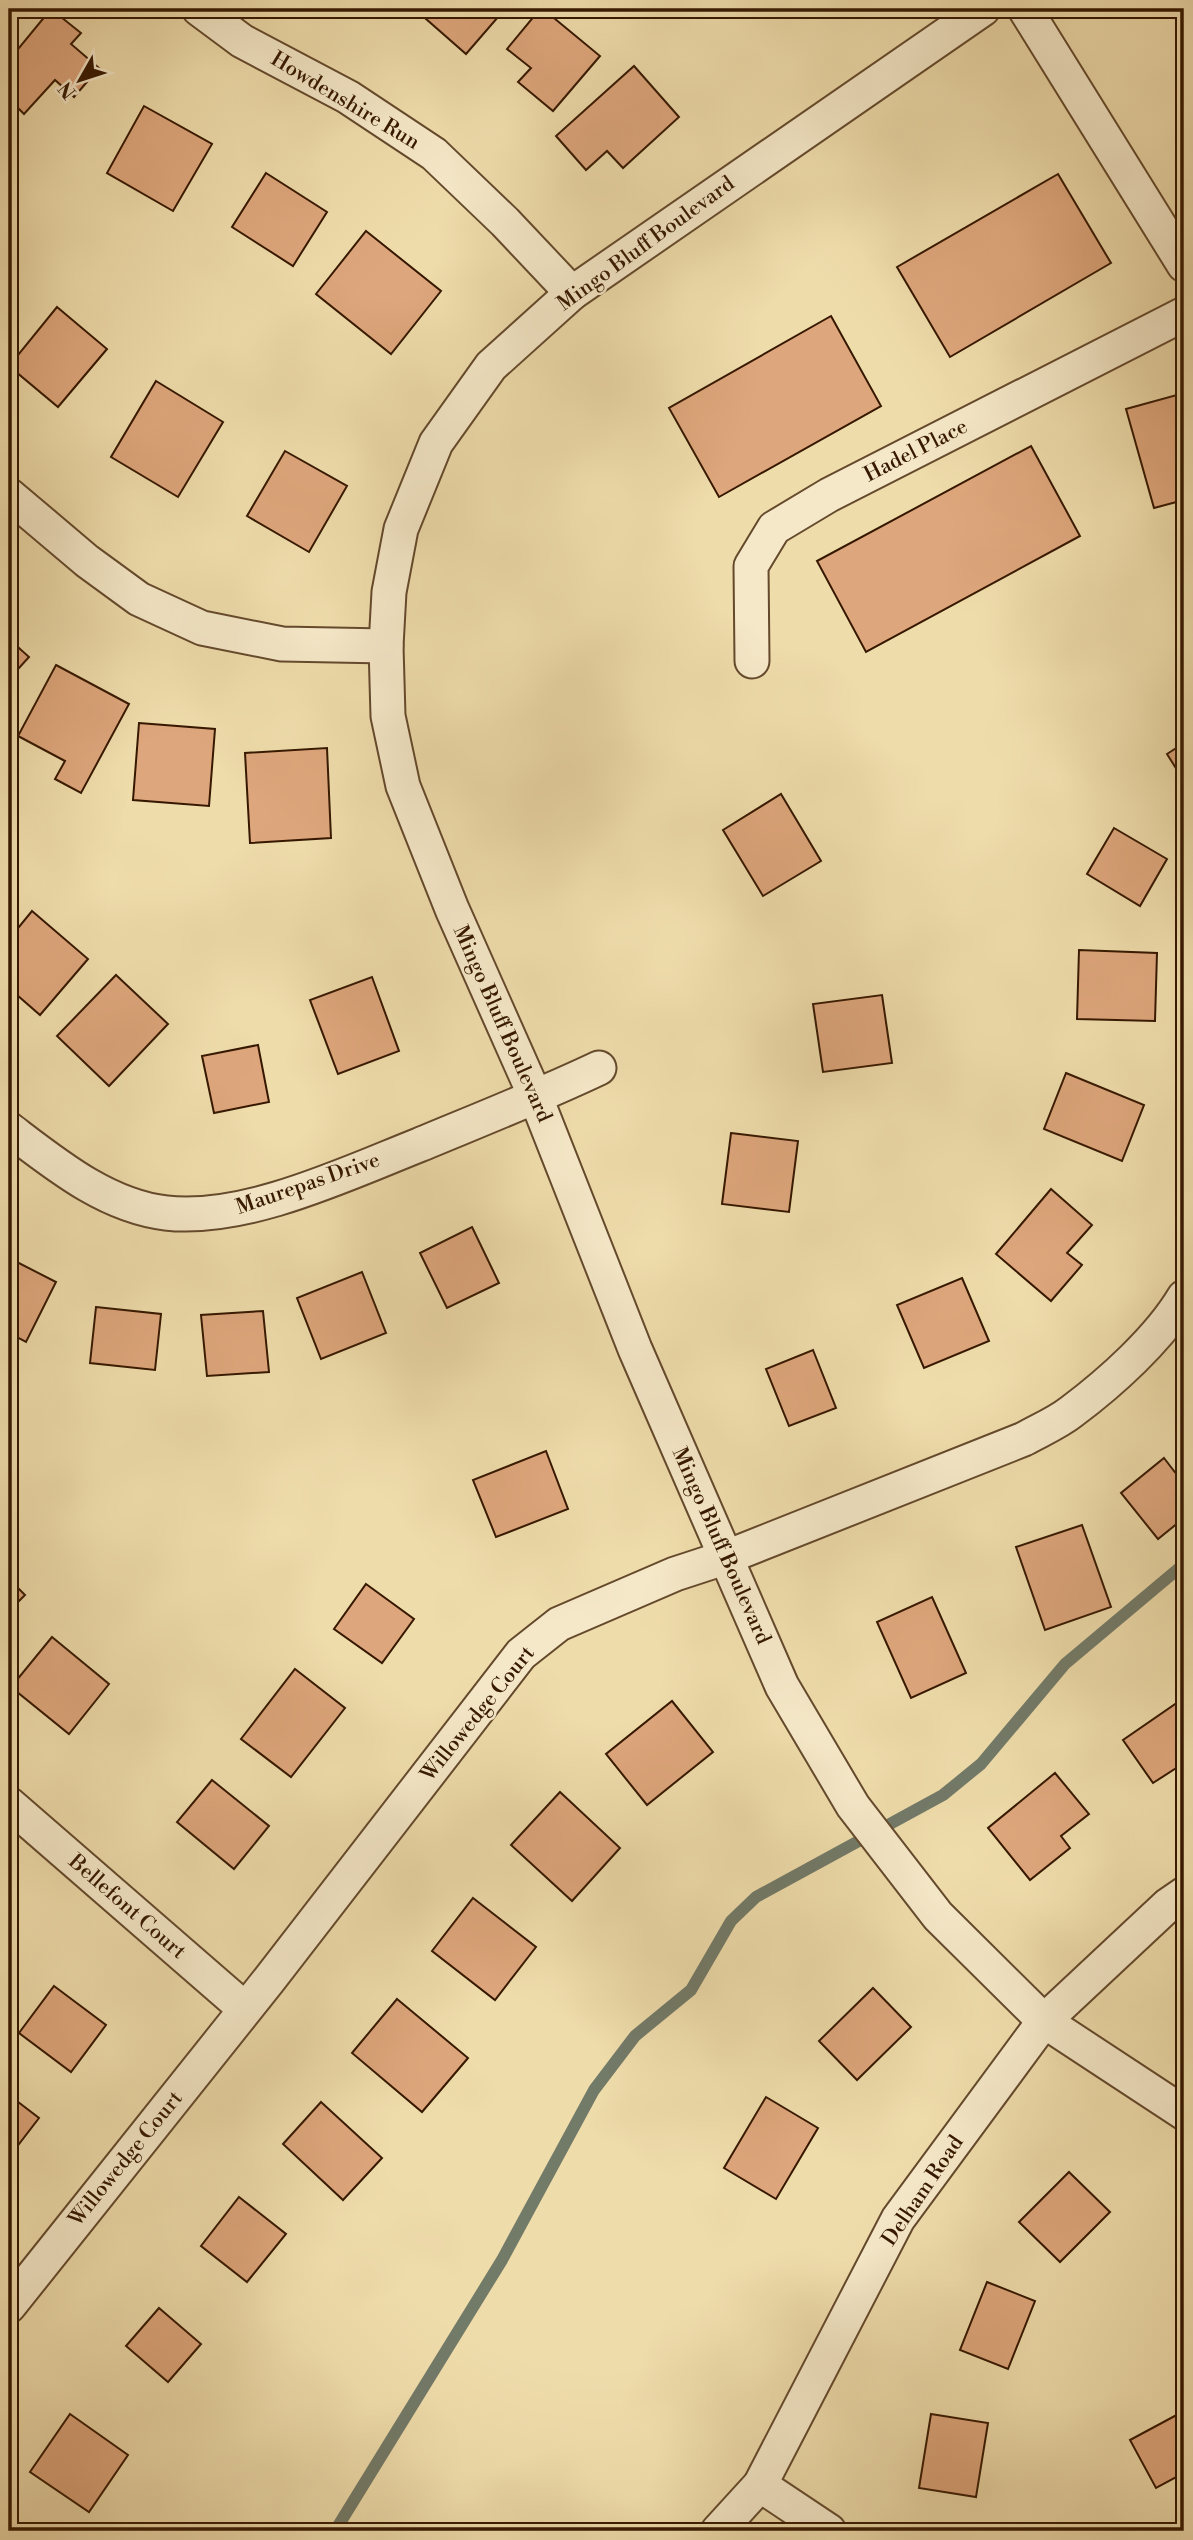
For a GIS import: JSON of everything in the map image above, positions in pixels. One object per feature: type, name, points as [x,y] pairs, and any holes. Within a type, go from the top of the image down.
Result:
[{"type":"street","name":"Howdenshire Run","points":[[199,9],[242,41],[348,97],[434,154],[505,222],[572,293]]},
{"type":"street","name":"Mingo Bluff Boulevard","points":[[983,9],[572,293],[491,366],[436,443],[401,529],[389,592],[386,646],[388,716],[403,786],[452,909],[536,1098],[635,1349],[782,1686],[853,1806],[938,1916],[1044,2021],[1184,2113]]},
{"type":"street","points":[[1025,9],[1184,265]]},
{"type":"street","name":"Hadel Place","points":[[752,661],[751,566],[774,528],[830,495],[1184,314]]},
{"type":"street","points":[[9,495],[87,561],[139,598],[202,628],[282,644],[386,646]]},
{"type":"street","name":"Maurepas Drive","points":[[9,1129],[46,1157],[115,1200],[165,1213],[224,1212],[348,1173],[536,1098],[599,1068]]},
{"type":"street","name":"Willowedge Court","points":[[9,2306],[246,2010],[521,1654],[559,1624],[675,1574],[727,1557],[1024,1439],[1069,1413],[1110,1380],[1177,1309],[1184,1297]]},
{"type":"street","name":"Bellefont Court","points":[[9,1804],[246,2010]]},
{"type":"street","name":"Delham Road","points":[[718,2531],[760,2485],[898,2219],[1044,2021],[1168,1905],[1184,1894]]},
{"type":"street","points":[[760,2485],[829,2531]]},
{"type":"building","points":[[51,9],[81,33],[71,44],[99,68],[74,97],[55,80],[24,114],[9,99],[9,60]]},
{"type":"building","points":[[505,9],[466,54],[417,11]]},
{"type":"building","points":[[540,9],[600,56],[553,111],[518,82],[531,68],[507,49]]},
{"type":"building","points":[[634,66],[679,117],[623,168],[607,151],[586,170],[556,136]]},
{"type":"building","points":[[144,106],[212,144],[173,211],[107,173]]},
{"type":"building","points":[[266,173],[327,212],[293,266],[232,227]]},
{"type":"building","points":[[1058,174],[1111,263],[950,357],[897,267]]},
{"type":"building","points":[[366,231],[441,291],[391,354],[316,294]]},
{"type":"building","points":[[57,307],[107,349],[58,407],[9,366]]},
{"type":"building","points":[[831,316],[881,406],[719,497],[669,408]]},
{"type":"building","points":[[156,381],[223,422],[178,497],[111,457]]},
{"type":"building","points":[[1184,393],[1184,500],[1154,508],[1126,409]]},
{"type":"building","points":[[1031,446],[1080,536],[866,652],[817,561]]},
{"type":"building","points":[[285,451],[347,486],[309,552],[247,516]]},
{"type":"building","points":[[9,639],[29,657],[9,679]]},
{"type":"building","points":[[56,665],[129,704],[81,793],[55,779],[65,761],[18,736]]},
{"type":"building","points":[[139,723],[215,729],[209,806],[133,800]]},
{"type":"building","points":[[1184,743],[1184,781],[1167,754]]},
{"type":"building","points":[[327,748],[331,838],[250,843],[245,753]]},
{"type":"building","points":[[781,794],[821,861],[763,896],[723,830]]},
{"type":"building","points":[[1114,828],[1167,859],[1140,906],[1087,874]]},
{"type":"building","points":[[32,911],[88,959],[40,1015],[9,988],[9,939]]},
{"type":"building","points":[[1079,950],[1157,953],[1155,1021],[1077,1019]]},
{"type":"building","points":[[116,975],[168,1024],[109,1086],[57,1036]]},
{"type":"building","points":[[372,977],[399,1051],[338,1074],[310,1000]]},
{"type":"building","points":[[882,995],[892,1063],[823,1072],[813,1004]]},
{"type":"building","points":[[258,1045],[269,1102],[214,1113],[202,1056]]},
{"type":"building","points":[[1066,1073],[1144,1105],[1122,1161],[1044,1129]]},
{"type":"building","points":[[731,1133],[798,1141],[789,1212],[722,1204]]},
{"type":"building","points":[[1051,1189],[1092,1225],[1067,1253],[1082,1265],[1051,1301],[996,1254]]},
{"type":"building","points":[[472,1227],[499,1283],[447,1308],[420,1253]]},
{"type":"building","points":[[9,1258],[56,1282],[26,1342],[9,1333]]},
{"type":"building","points":[[362,1272],[386,1333],[321,1359],[297,1298]]},
{"type":"building","points":[[962,1278],[989,1341],[924,1368],[897,1305]]},
{"type":"building","points":[[96,1307],[161,1314],[155,1370],[90,1363]]},
{"type":"building","points":[[263,1311],[269,1372],[207,1376],[201,1315]]},
{"type":"building","points":[[813,1350],[836,1408],[789,1426],[766,1369]]},
{"type":"building","points":[[546,1451],[568,1509],[496,1537],[473,1480]]},
{"type":"building","points":[[1164,1458],[1184,1484],[1184,1518],[1158,1539],[1121,1493]]},
{"type":"building","points":[[1082,1525],[1111,1607],[1045,1630],[1016,1547]]},
{"type":"building","points":[[9,1579],[25,1595],[9,1611]]},
{"type":"building","points":[[366,1584],[414,1619],[382,1663],[334,1629]]},
{"type":"building","points":[[932,1597],[966,1673],[911,1698],[877,1622]]},
{"type":"building","points":[[52,1637],[109,1684],[69,1734],[11,1687]]},
{"type":"building","points":[[295,1669],[345,1708],[291,1777],[241,1739]]},
{"type":"building","points":[[1184,1698],[1184,1763],[1153,1783],[1123,1740]]},
{"type":"building","points":[[672,1701],[713,1752],[647,1805],[606,1754]]},
{"type":"building","points":[[1055,1773],[1089,1814],[1061,1836],[1070,1848],[1030,1880],[988,1828]]},
{"type":"building","points":[[212,1780],[269,1826],[234,1869],[177,1822]]},
{"type":"building","points":[[560,1792],[620,1848],[572,1901],[511,1845]]},
{"type":"building","points":[[473,1898],[536,1947],[495,2000],[432,1951]]},
{"type":"building","points":[[54,1986],[106,2025],[71,2072],[19,2033]]},
{"type":"building","points":[[873,1988],[911,2027],[857,2080],[819,2041]]},
{"type":"building","points":[[397,1999],[468,2058],[422,2112],[352,2053]]},
{"type":"building","points":[[9,2095],[39,2118],[9,2157]]},
{"type":"building","points":[[766,2097],[818,2128],[776,2199],[724,2168]]},
{"type":"building","points":[[321,2102],[382,2158],[343,2200],[283,2144]]},
{"type":"building","points":[[1069,2172],[1110,2212],[1060,2262],[1019,2222]]},
{"type":"building","points":[[239,2197],[286,2234],[247,2282],[201,2246]]},
{"type":"building","points":[[987,2282],[1035,2301],[1008,2369],[960,2350]]},
{"type":"building","points":[[159,2308],[201,2344],[168,2382],[126,2346]]},
{"type":"building","points":[[1184,2411],[1184,2473],[1156,2488],[1130,2440]]},
{"type":"building","points":[[70,2414],[128,2455],[89,2512],[30,2472]]},
{"type":"building","points":[[931,2414],[988,2423],[976,2497],[919,2488]]},
{"type":"waterway","points":[[335,2531],[502,2260],[594,2090],[635,2036],[691,1990],[731,1921],[756,1897],[943,1795],[981,1764],[1065,1664],[1184,1564]]}]
